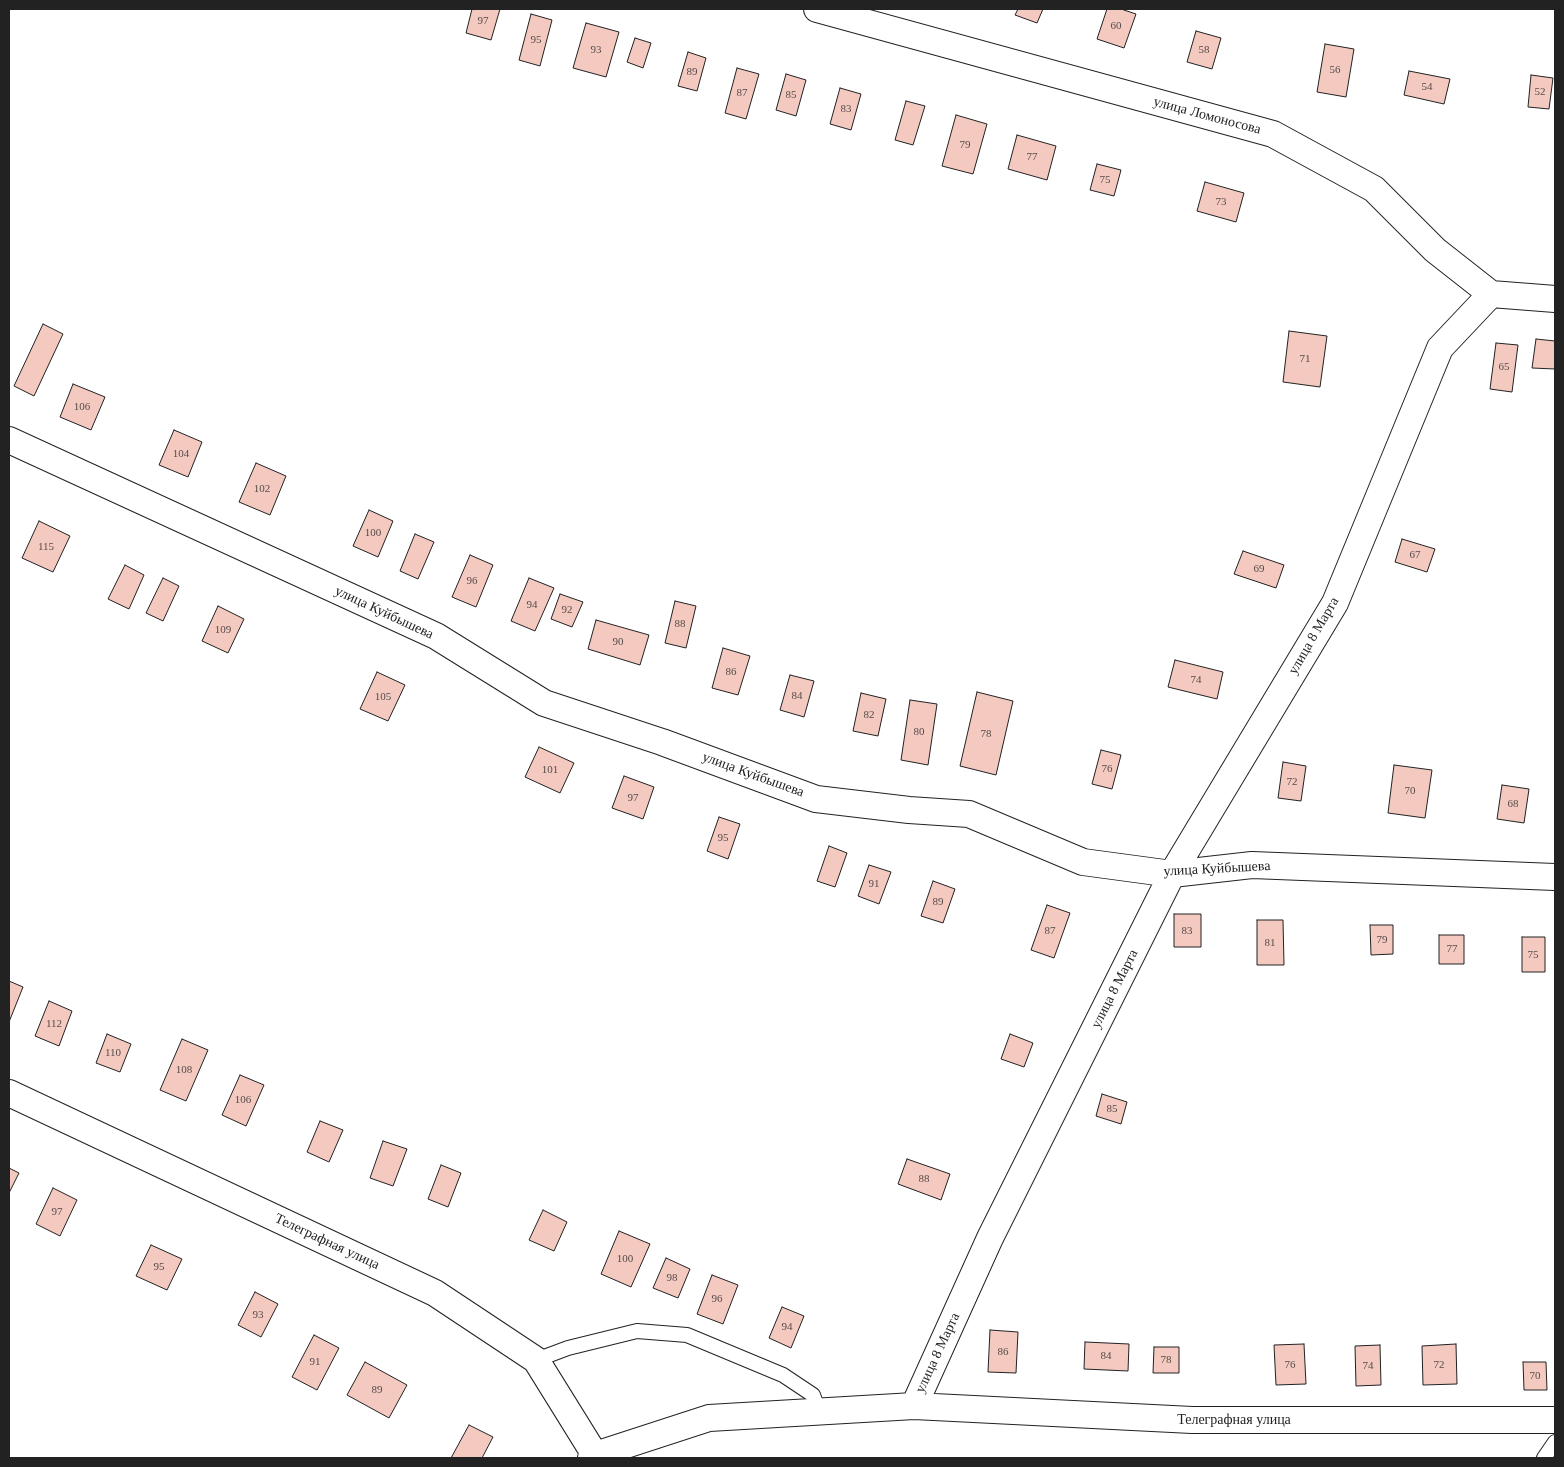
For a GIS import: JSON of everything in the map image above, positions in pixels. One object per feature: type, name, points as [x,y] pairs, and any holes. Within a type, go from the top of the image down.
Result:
[{"type":"street","name":"улица Ломоносова","points":[[817,9],[1272,134],[1374,189],[1435,250],[1491,294]]},
{"type":"street","points":[[1491,294],[1555,299]]},
{"type":"street","name":"улица 8 Марта","points":[[593,1456],[708,1418],[914,1406],[990,1238],[1172,874],[1335,603],[1440,348],[1491,294]]},
{"type":"street","name":"улица Куйбышева","points":[[9,440],[436,636],[544,703],[662,742],[816,799],[909,810],[968,814],[1083,862],[1172,874],[1252,865],[1555,877]]},
{"type":"street","name":"Телеграфная улица","points":[[9,1093],[435,1293],[536,1360],[593,1456]]},
{"type":"street","name":"Телеграфная улица","points":[[914,1406],[1192,1420],[1555,1420]]},
{"type":"lane","points":[[536,1360],[568,1348],[637,1331],[687,1335],[783,1375],[812,1395],[819,1411]]},
{"type":"lane","points":[[1544,1458],[1555,1442]]},
{"type":"building","points":[[472,9],[500,9],[491,40],[466,33]]},
{"type":"building","points":[[1018,9],[1043,9],[1037,23],[1015,15]]},
{"type":"building","points":[[1107,9],[1121,9],[1136,14],[1124,48],[1097,39]]},
{"type":"building","points":[[531,14],[552,20],[540,66],[519,60]]},
{"type":"building","points":[[586,23],[619,32],[606,77],[573,68]]},
{"type":"building","points":[[1196,31],[1221,38],[1212,69],[1187,62]]},
{"type":"building","points":[[635,38],[651,43],[643,68],[627,62]]},
{"type":"building","points":[[1325,44],[1354,49],[1346,97],[1317,92]]},
{"type":"building","points":[[688,52],[706,58],[697,91],[678,86]]},
{"type":"building","points":[[737,68],[759,74],[746,119],[725,113]]},
{"type":"building","points":[[1409,71],[1450,79],[1444,104],[1404,95]]},
{"type":"building","points":[[786,74],[806,80],[796,116],[776,110]]},
{"type":"building","points":[[1531,75],[1553,78],[1549,109],[1528,107]]},
{"type":"building","points":[[840,88],[861,94],[851,130],[830,124]]},
{"type":"building","points":[[906,101],[925,106],[913,145],[895,140]]},
{"type":"building","points":[[956,115],[987,124],[973,174],[942,166]]},
{"type":"building","points":[[1017,135],[1056,146],[1047,180],[1008,169]]},
{"type":"building","points":[[1097,164],[1121,170],[1114,196],[1090,190]]},
{"type":"building","points":[[1205,182],[1244,193],[1236,222],[1197,211]]},
{"type":"building","points":[[43,324],[63,334],[34,396],[14,386]]},
{"type":"building","points":[[1289,331],[1327,336],[1320,387],[1283,382]]},
{"type":"building","points":[[1536,339],[1555,341],[1555,369],[1532,368]]},
{"type":"building","points":[[1496,343],[1518,345],[1512,392],[1490,389]]},
{"type":"building","points":[[73,384],[105,397],[91,430],[60,417]]},
{"type":"building","points":[[174,430],[202,442],[188,477],[159,465]]},
{"type":"building","points":[[256,463],[286,476],[270,515],[239,502]]},
{"type":"building","points":[[369,510],[393,521],[378,557],[353,546]]},
{"type":"building","points":[[39,521],[70,536],[53,572],[22,558]]},
{"type":"building","points":[[415,534],[434,542],[418,579],[400,571]]},
{"type":"building","points":[[1402,539],[1435,549],[1427,572],[1395,562]]},
{"type":"building","points":[[1243,551],[1284,565],[1276,588],[1234,574]]},
{"type":"building","points":[[470,555],[493,565],[476,607],[452,597]]},
{"type":"building","points":[[125,565],[144,575],[129,609],[108,599]]},
{"type":"building","points":[[163,578],[179,586],[163,621],[146,613]]},
{"type":"building","points":[[529,578],[554,588],[535,631],[511,621]]},
{"type":"building","points":[[560,594],[583,602],[572,627],[551,619]]},
{"type":"building","points":[[675,601],[696,606],[686,648],[665,643]]},
{"type":"building","points":[[218,606],[244,619],[228,653],[202,641]]},
{"type":"building","points":[[596,620],[649,635],[640,665],[588,649]]},
{"type":"building","points":[[723,648],[750,656],[738,695],[712,688]]},
{"type":"building","points":[[1175,660],[1223,672],[1217,699],[1168,687]]},
{"type":"building","points":[[377,672],[405,685],[388,721],[360,709]]},
{"type":"building","points":[[790,675],[814,681],[804,717],[780,710]]},
{"type":"building","points":[[977,692],[1013,701],[996,775],[960,766]]},
{"type":"building","points":[[861,693],[886,699],[878,736],[853,731]]},
{"type":"building","points":[[910,700],[937,704],[928,765],[901,760]]},
{"type":"building","points":[[539,747],[574,763],[560,793],[525,777]]},
{"type":"building","points":[[1101,750],[1121,755],[1112,789],[1092,784]]},
{"type":"building","points":[[1283,762],[1306,766],[1301,801],[1278,798]]},
{"type":"building","points":[[1394,765],[1432,770],[1425,818],[1388,813]]},
{"type":"building","points":[[624,776],[654,787],[643,819],[612,808]]},
{"type":"building","points":[[1502,785],[1529,789],[1524,823],[1497,819]]},
{"type":"building","points":[[719,817],[740,824],[728,859],[707,851]]},
{"type":"building","points":[[829,846],[847,853],[835,887],[817,881]]},
{"type":"building","points":[[869,865],[891,872],[879,904],[858,896]]},
{"type":"building","points":[[933,881],[955,889],[943,923],[921,916]]},
{"type":"building","points":[[1047,905],[1070,913],[1054,958],[1031,950]]},
{"type":"building","points":[[1174,914],[1201,914],[1201,947],[1174,947]]},
{"type":"building","points":[[1257,920],[1283,920],[1284,965],[1257,965]]},
{"type":"building","points":[[1370,925],[1393,925],[1393,954],[1371,955]]},
{"type":"building","points":[[1439,935],[1464,935],[1464,964],[1439,964]]},
{"type":"building","points":[[1522,937],[1545,937],[1545,972],[1522,972]]},
{"type":"building","points":[[9,981],[23,987],[9,1022]]},
{"type":"building","points":[[49,1001],[72,1011],[59,1046],[35,1036]]},
{"type":"building","points":[[107,1034],[131,1044],[120,1072],[96,1063]]},
{"type":"building","points":[[1010,1034],[1033,1043],[1024,1067],[1001,1059]]},
{"type":"building","points":[[182,1039],[208,1050],[186,1101],[160,1090]]},
{"type":"building","points":[[240,1075],[264,1085],[246,1126],[222,1115]]},
{"type":"building","points":[[1102,1094],[1127,1102],[1121,1124],[1096,1116]]},
{"type":"building","points":[[320,1121],[343,1130],[329,1162],[307,1152]]},
{"type":"building","points":[[383,1141],[407,1149],[393,1186],[370,1178]]},
{"type":"building","points":[[907,1159],[950,1174],[941,1200],[898,1184]]},
{"type":"building","points":[[441,1165],[461,1173],[448,1207],[428,1199]]},
{"type":"building","points":[[9,1168],[19,1173],[9,1193]]},
{"type":"building","points":[[53,1188],[77,1200],[60,1236],[36,1224]]},
{"type":"building","points":[[543,1210],[567,1222],[554,1251],[529,1240]]},
{"type":"building","points":[[619,1231],[650,1244],[631,1287],[601,1274]]},
{"type":"building","points":[[151,1245],[182,1259],[167,1290],[136,1276]]},
{"type":"building","points":[[666,1258],[690,1269],[678,1298],[653,1288]]},
{"type":"building","points":[[712,1275],[738,1285],[723,1324],[697,1314]]},
{"type":"building","points":[[255,1292],[278,1304],[261,1337],[238,1325]]},
{"type":"building","points":[[782,1307],[804,1316],[791,1348],[769,1338]]},
{"type":"building","points":[[990,1330],[1018,1332],[1016,1373],[988,1372]]},
{"type":"building","points":[[314,1335],[339,1348],[317,1390],[292,1377]]},
{"type":"building","points":[[1085,1342],[1129,1344],[1128,1371],[1084,1369]]},
{"type":"building","points":[[1304,1344],[1306,1384],[1276,1385],[1274,1345]]},
{"type":"building","points":[[1456,1344],[1457,1384],[1423,1385],[1422,1346]]},
{"type":"building","points":[[1380,1345],[1381,1385],[1356,1386],[1355,1346]]},
{"type":"building","points":[[1154,1347],[1179,1347],[1179,1373],[1153,1373]]},
{"type":"building","points":[[365,1362],[407,1385],[389,1418],[347,1395]]},
{"type":"building","points":[[1523,1362],[1546,1362],[1547,1390],[1524,1390]]},
{"type":"building","points":[[469,1425],[493,1437],[482,1458],[451,1458]]}]
